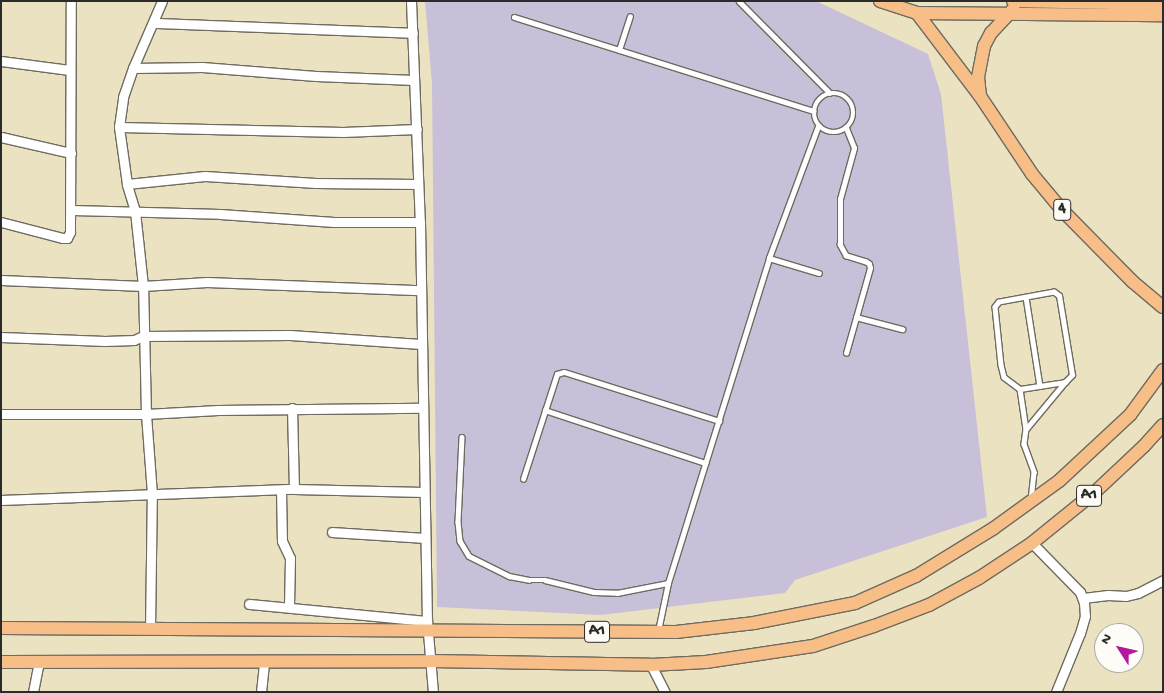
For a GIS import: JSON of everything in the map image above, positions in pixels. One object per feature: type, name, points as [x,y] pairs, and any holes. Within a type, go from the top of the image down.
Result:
[{"type":"main road","points":[[880,1],[917,13],[1011,7],[1163,15]]},
{"type":"main road","points":[[980,96],[978,77],[984,46],[991,33],[1011,7],[1022,2],[1163,4]]},
{"type":"main road","name":"4","points":[[917,13],[980,96],[1032,174],[1062,210],[1133,282],[1163,307]]},
{"type":"main road","name":"A1","points":[[1,628],[150,629],[428,626],[676,632],[754,623],[856,603],[916,576],[994,528],[1059,481],[1130,415],[1163,370]]},
{"type":"main road","name":"A1","points":[[1,662],[430,661],[651,665],[706,662],[813,646],[929,605],[979,578],[1032,543],[1095,492],[1144,446],[1163,425]]},
{"type":"street","points":[[1,222],[67,238],[70,232],[72,210],[69,70],[71,1]]},
{"type":"street","points":[[150,629],[152,494],[146,414],[143,286],[135,211],[127,184],[119,127],[123,97],[133,68],[162,1]]},
{"type":"street","points":[[411,1],[420,222],[425,538],[428,626],[433,692]]},
{"type":"street","points":[[154,23],[413,32]]},
{"type":"street","points":[[1,61],[69,70]]},
{"type":"street","points":[[133,68],[202,67],[297,75],[414,80]]},
{"type":"street","points":[[119,127],[343,132],[417,129]]},
{"type":"street","points":[[1,137],[71,153]]},
{"type":"street","points":[[127,184],[205,176],[316,183],[418,184]]},
{"type":"street","points":[[72,210],[220,214],[334,222],[420,222]]},
{"type":"street","points":[[1,280],[143,286],[208,282],[420,290]]},
{"type":"street","points":[[1,337],[105,341],[134,340],[143,336],[290,335],[421,344]]},
{"type":"street","points":[[1,414],[146,414],[292,408],[422,408]]},
{"type":"street","points":[[292,408],[294,489]]},
{"type":"street","points":[[1,500],[294,489],[424,492]]},
{"type":"street","points":[[281,490],[282,541],[290,558],[288,607]]},
{"type":"street","points":[[332,532],[425,538]]},
{"type":"street","points":[[1032,543],[1080,592],[1085,616],[1056,692]]},
{"type":"street","points":[[1082,598],[1108,595],[1126,596],[1138,593],[1163,580]]},
{"type":"street","points":[[249,604],[288,607],[428,626]]},
{"type":"street","points":[[33,692],[39,662]]},
{"type":"street","points":[[261,692],[264,662]]},
{"type":"street","points":[[651,665],[665,692]]},
{"type":"lane","points":[[739,1],[830,93]]},
{"type":"lane","points":[[619,50],[630,16]]},
{"type":"lane","points":[[514,17],[814,111]]},
{"type":"lane","points":[[658,632],[668,583],[769,258],[818,126],[814,111],[821,98],[830,93],[841,94],[852,104],[852,120],[846,128],[832,133],[818,126]]},
{"type":"lane","points":[[846,128],[854,148],[840,199],[840,245],[846,256],[866,262],[870,268],[846,353]]},
{"type":"lane","points":[[769,258],[820,273]]},
{"type":"lane","points":[[1026,429],[1072,375],[1059,296],[1054,292],[999,302],[995,307],[1004,377],[1020,389],[1026,429],[1024,444],[1034,472],[1032,501]]},
{"type":"lane","points":[[1026,297],[1040,386]]},
{"type":"lane","points":[[856,317],[902,329]]},
{"type":"lane","points":[[523,479],[554,379],[558,374],[564,372],[718,421]]},
{"type":"lane","points":[[1020,389],[1065,382]]},
{"type":"lane","points":[[545,410],[705,463]]},
{"type":"lane","points":[[462,437],[458,522],[460,542],[469,556],[509,576],[545,580],[594,592],[617,592],[668,583]]},
{"type":"shaded area","points":[[425,1],[816,1],[928,54],[941,94],[987,517],[795,580],[785,593],[601,615],[437,607],[432,84]]}]
